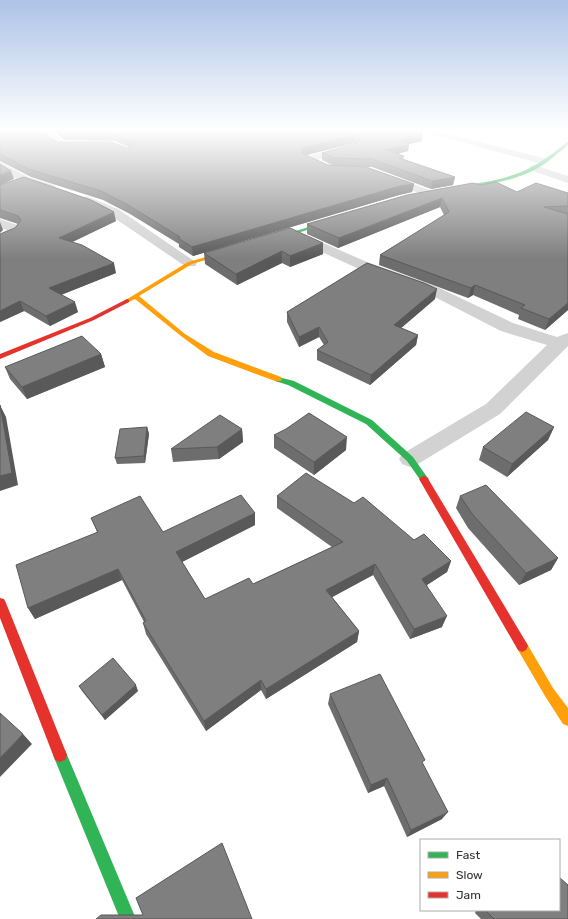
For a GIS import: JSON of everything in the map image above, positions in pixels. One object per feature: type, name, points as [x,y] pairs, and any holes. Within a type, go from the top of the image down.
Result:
[{"type":"street","points":[[13,173],[26,180],[60,190]]},
{"type":"street","points":[[377,173],[435,192]]},
{"type":"street","points":[[409,197],[502,180],[520,173]]},
{"type":"street","points":[[554,173],[568,180]]},
{"type":"street","points":[[13,185],[26,180]]},
{"type":"street","points":[[73,195],[114,212],[190,263]]},
{"type":"street","points":[[258,244],[343,218]]},
{"type":"street","points":[[0,223],[15,230],[12,233],[0,238]]},
{"type":"street","points":[[293,233],[362,265],[428,288],[507,326],[542,339],[564,340]]},
{"type":"street","points":[[0,357],[92,319],[136,297],[190,263],[244,248]]},
{"type":"street","points":[[136,297],[183,335],[211,354],[258,373],[291,383],[368,422],[410,459],[425,480],[549,692],[568,719]]},
{"type":"street","points":[[410,459],[493,409],[564,340]]},
{"type":"street","points":[[0,603],[87,824],[128,919]]},
{"type":"building","points":[[41,173],[383,173],[414,184],[400,186],[192,247],[178,238],[180,237],[128,205],[101,191]]},
{"type":"building","points":[[410,173],[443,173],[455,177],[432,181]]},
{"type":"building","points":[[24,177],[91,200],[114,212],[59,238],[82,245],[114,263],[49,288],[75,302],[46,316],[20,301],[0,311],[0,234],[15,228],[21,220],[18,216],[0,210],[0,185]]},
{"type":"building","points":[[496,182],[517,192],[536,183],[568,193],[568,206],[544,207],[568,214],[568,303],[549,319],[521,308],[525,305],[475,285],[471,288],[380,255],[449,212],[442,198],[339,238],[307,224],[407,195],[473,183],[480,185]]},
{"type":"building","points":[[290,228],[323,243],[290,256],[282,251],[236,274],[204,253]]},
{"type":"building","points":[[367,263],[437,289],[394,325],[418,335],[371,375],[317,350],[328,342],[319,327],[299,337],[287,312]]},
{"type":"building","points":[[82,336],[101,354],[22,387],[5,367]]},
{"type":"building","points":[[0,405],[12,473],[0,476]]},
{"type":"building","points":[[526,412],[554,427],[512,464],[483,447]]},
{"type":"building","points":[[309,413],[347,437],[314,462],[274,435],[286,429]]},
{"type":"building","points":[[220,415],[242,429],[217,447],[171,449]]},
{"type":"building","points":[[147,427],[144,456],[115,458],[120,429]]},
{"type":"building","points":[[306,473],[354,503],[363,497],[414,540],[424,534],[451,561],[422,579],[447,616],[414,629],[375,564],[326,590],[359,631],[266,689],[261,680],[204,721],[143,623],[146,621],[118,569],[28,608],[16,565],[98,532],[91,518],[140,496],[163,532],[241,495],[255,513],[176,552],[205,599],[249,578],[253,584],[343,542],[277,496]]},
{"type":"building","points":[[486,485],[558,558],[526,573],[473,515],[460,496]]},
{"type":"building","points":[[113,658],[136,685],[102,715],[79,686]]},
{"type":"building","points":[[380,674],[425,760],[422,762],[448,812],[411,830],[387,778],[371,785],[330,694]]},
{"type":"building","points":[[0,713],[23,734],[0,758]]},
{"type":"building","points":[[222,843],[252,919],[96,919],[101,915],[143,915],[136,898]]},
{"type":"building","points":[[560,878],[568,885],[568,919],[494,919],[486,911],[560,911]]},
{"type":"traffic: fast","points":[[448,190],[513,177],[523,173]]},
{"type":"traffic: fast","points":[[270,240],[336,220]]},
{"type":"traffic: fast","points":[[278,379],[291,383],[369,422],[410,459],[424,479]]},
{"type":"traffic: fast","points":[[60,755],[128,919]]},
{"type":"traffic: slow","points":[[127,301],[190,263],[233,251]]},
{"type":"traffic: slow","points":[[136,297],[183,335],[211,354],[278,379]]},
{"type":"traffic: slow","points":[[522,646],[549,692],[568,719]]},
{"type":"traffic: jam","points":[[0,357],[92,319],[127,301]]},
{"type":"traffic: jam","points":[[424,479],[522,646]]},
{"type":"traffic: jam","points":[[0,603],[60,755]]}]
